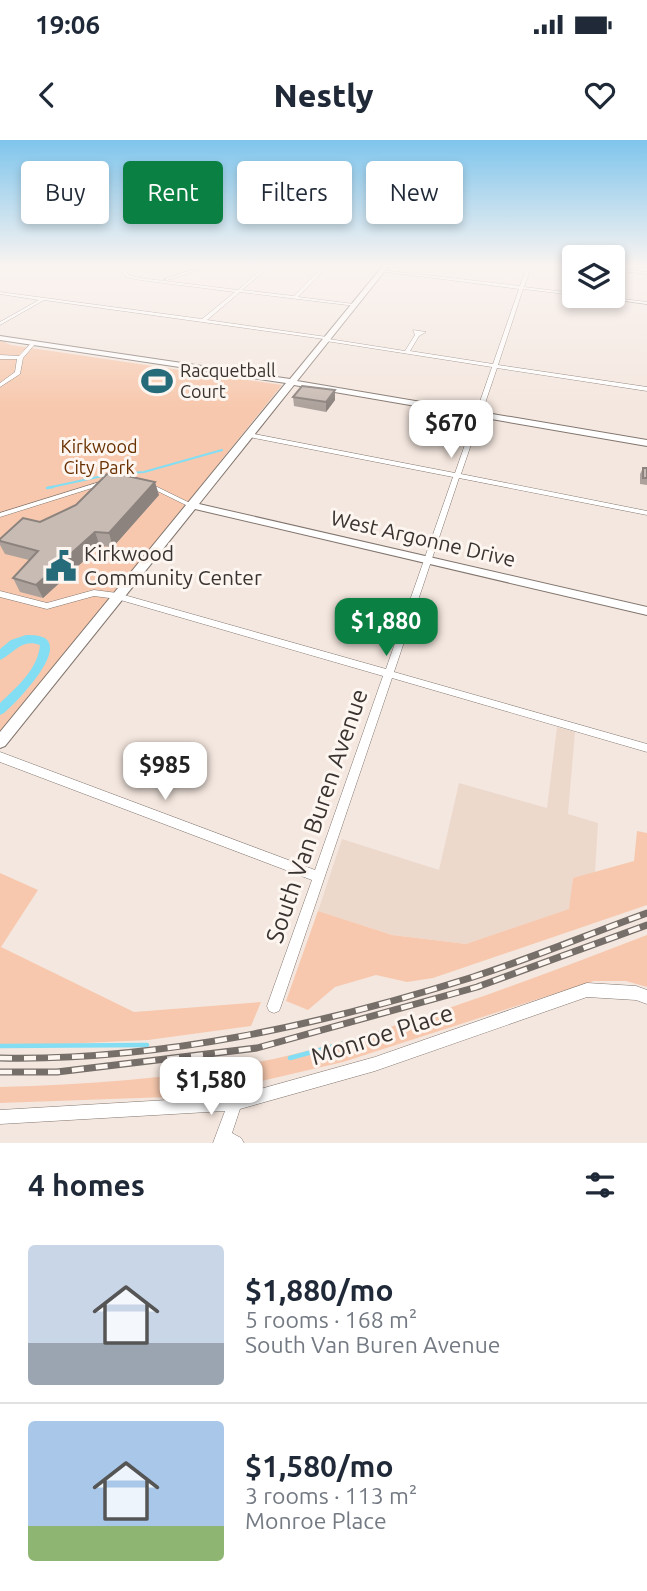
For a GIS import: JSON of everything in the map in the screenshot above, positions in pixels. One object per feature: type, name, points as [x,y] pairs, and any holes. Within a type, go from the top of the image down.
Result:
[{"type":"street","points":[[0,324],[18,314]]},
{"type":"street","points":[[151,314],[647,389]]},
{"type":"street","points":[[203,321],[212,314]]},
{"type":"street","points":[[0,742],[348,314]]},
{"type":"street","name":"South Van Buren Avenue","points":[[274,1006],[515,314]]},
{"type":"street","points":[[407,352],[417,335]]},
{"type":"street","points":[[0,338],[292,382],[647,443]]},
{"type":"street","points":[[0,385],[18,373],[20,358],[34,343]]},
{"type":"street","points":[[0,357],[20,358]]},
{"type":"street","points":[[249,435],[647,513]]},
{"type":"street","points":[[0,515],[86,487],[115,481]]},
{"type":"street","points":[[137,481],[190,505]]},
{"type":"street","name":"West Argonne Drive","points":[[190,505],[647,611]]},
{"type":"street","points":[[0,594],[47,606],[94,593],[117,596],[647,748]]},
{"type":"street","points":[[0,757],[319,877]]},
{"type":"street","name":"Monroe Place","points":[[0,1117],[235,1103],[375,1064],[587,990],[636,993],[647,997]]},
{"type":"street","points":[[227,1141],[235,1103]]},
{"type":"shaded area","points":[[557,727],[575,732],[568,814],[598,823],[595,873],[573,878],[570,909],[466,944],[392,935],[318,911],[342,839],[439,870],[459,783],[547,808]]},
{"type":"green space","name":"Kirkwood City Park","points":[[0,340],[11,345],[282,385],[0,735]]},
{"type":"green space","points":[[637,831],[647,833],[647,905],[433,978],[407,982],[376,975],[335,987],[308,1010],[286,1001],[318,911],[392,935],[466,944],[569,909],[573,878],[634,861]]},
{"type":"green space","points":[[0,873],[38,890],[1,947],[134,1012],[261,1002],[251,1026],[148,1040],[0,1047]]},
{"type":"green space","points":[[647,935],[647,987],[626,981],[594,981],[343,1062],[223,1090],[167,1097],[0,1103],[0,1087],[74,1084],[185,1074],[295,1054],[429,1015]]},
{"type":"building","points":[[302,386],[335,390],[326,402],[293,397]]},
{"type":"building","points":[[643,468],[647,468],[647,478],[643,478]]},
{"type":"building","points":[[109,472],[155,482],[109,533],[95,532],[36,585],[13,578],[38,551],[0,539],[23,518],[40,522],[76,505]]},
{"type":"waterway","points":[[117,474],[144,472],[222,450]]},
{"type":"waterway","points":[[53,487],[47,488],[107,475]]},
{"type":"waterway","points":[[0,656],[21,640],[32,639],[45,643],[36,671],[0,710]]},
{"type":"waterway","points":[[290,1058],[386,1032]]},
{"type":"waterway","points":[[0,1046],[147,1045]]},
{"type":"waterway","points":[[173,1075],[188,1080],[228,1070]]},
{"type":"railway","points":[[0,1058],[120,1053],[239,1037],[299,1025],[473,977],[647,913]]},
{"type":"railway","points":[[0,1072],[57,1072],[257,1048],[477,987],[647,925]]},
{"type":"place","name":"Racquetball Court","points":[[157,381]]},
{"type":"place","name":"Kirkwood Community Center","points":[[61,566]]}]
